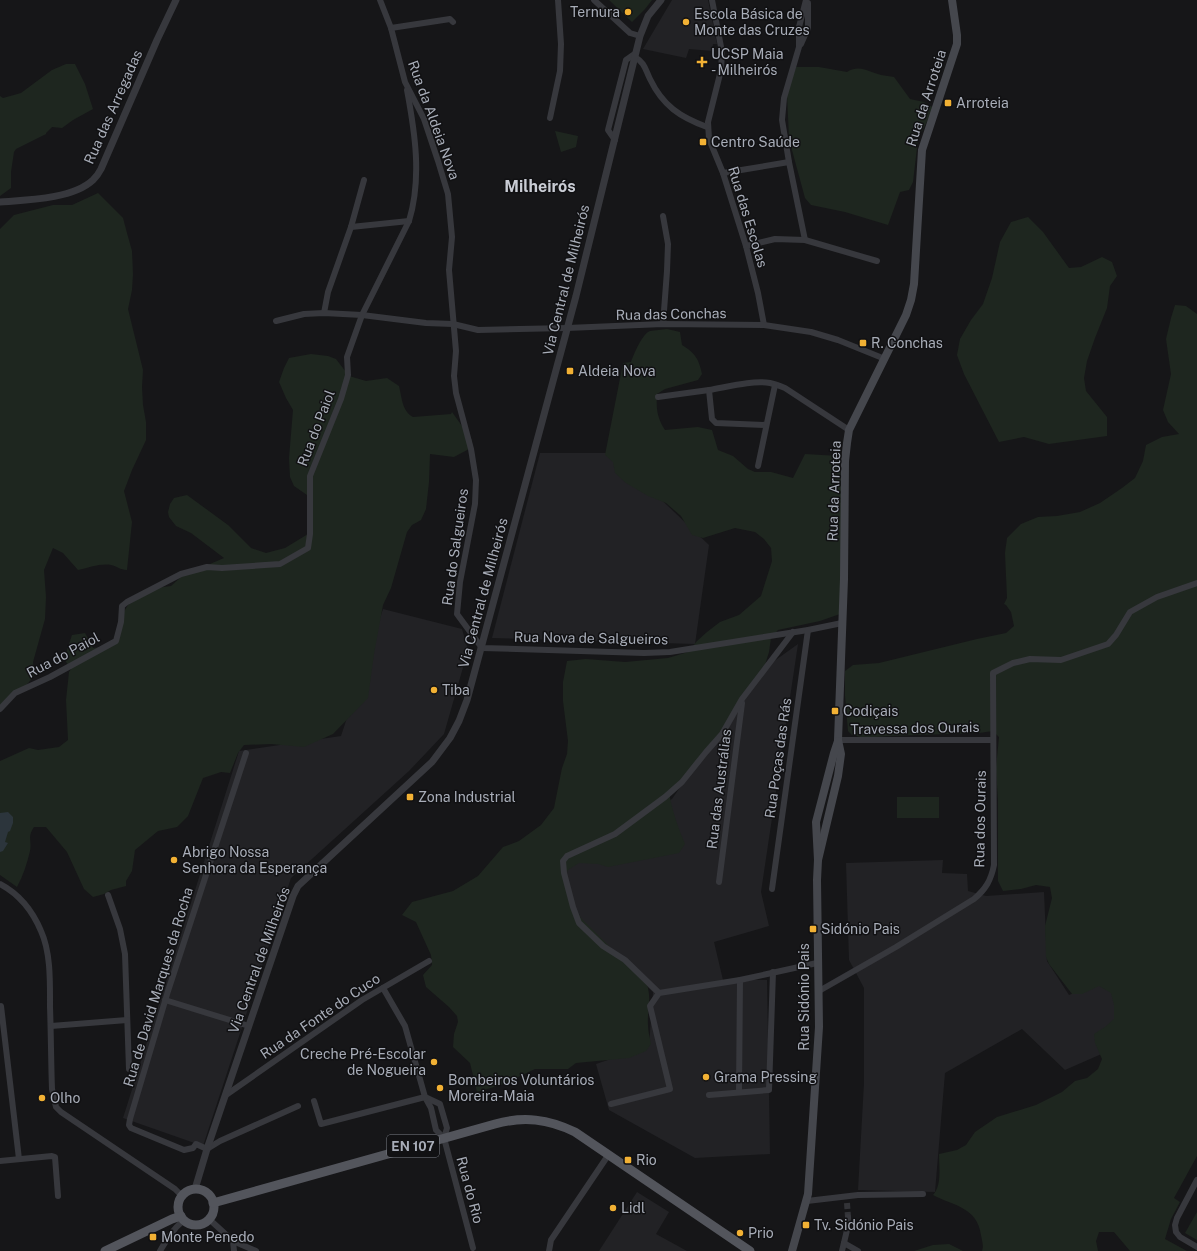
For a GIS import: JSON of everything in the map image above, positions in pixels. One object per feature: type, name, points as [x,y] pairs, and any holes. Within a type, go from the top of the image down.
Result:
[{"type":"main road","name":"Rua da Arroteia","points":[[818,860],[838,776],[841,754],[838,740],[844,579],[845,461],[849,430],[906,315],[911,300],[914,284],[922,150],[957,44],[952,0]]},
{"type":"main road","name":"Rua Sidónio Pais","points":[[792,1251],[806,1201],[819,1027],[817,962],[818,860]]},
{"type":"main road","name":"EN 107","points":[[213,1203],[510,1120],[526,1119],[565,1128],[609,1154],[644,1180],[750,1251]]},
{"type":"main road","points":[[105,1251],[172,1219],[183,1218],[195,1225],[203,1223],[209,1219],[213,1211],[212,1198],[205,1191],[195,1189],[182,1196],[179,1204],[183,1218]]},
{"type":"street","name":"Rua das Arregadas","points":[[0,202],[64,195],[83,187],[93,180],[101,169],[176,0]]},
{"type":"street","name":"Rua da Aldeia Nova","points":[[380,0],[406,82],[424,119],[448,194],[452,237],[449,270],[453,324]]},
{"type":"street","points":[[550,118],[560,71],[561,44],[558,0]]},
{"type":"street","points":[[594,0],[630,33],[640,36]]},
{"type":"street","name":"Via Central de Milheirós","points":[[195,1189],[207,1149],[293,896],[298,886],[432,762],[450,738],[459,721],[467,700],[482,648],[567,328],[640,36],[648,16],[661,0]]},
{"type":"street","name":"Rua das Escolas","points":[[712,0],[722,52],[722,64],[708,126],[709,139],[723,173],[746,246],[758,293],[764,325]]},
{"type":"street","points":[[805,240],[782,120],[784,98],[799,47],[799,27],[807,0]]},
{"type":"street","points":[[390,28],[450,19],[453,22]]},
{"type":"street","points":[[635,55],[645,66],[650,79],[662,99],[674,111],[688,120],[708,126]]},
{"type":"street","name":"Rua do Paiol","points":[[0,708],[15,693],[50,677],[116,641],[121,622],[122,606],[127,602],[181,574],[207,567],[222,568],[280,564],[308,548],[310,534],[310,476],[341,399],[348,375],[348,357],[362,315],[409,221],[413,209],[416,174],[415,132],[406,82]]},
{"type":"street","points":[[723,173],[789,162]]},
{"type":"street","points":[[324,313],[328,292],[351,227],[364,180]]},
{"type":"street","points":[[663,216],[668,244],[663,324]]},
{"type":"street","points":[[351,227],[409,221]]},
{"type":"street","points":[[746,246],[775,239],[805,240],[877,261]]},
{"type":"street","name":"Rua das Conchas","points":[[276,321],[304,314],[324,313],[362,315],[453,324],[478,330],[663,324],[764,325],[811,332],[838,340],[884,359]]},
{"type":"street","name":"Rua do Salgueiros","points":[[453,324],[456,351],[454,376],[456,393],[471,449],[476,480],[475,504],[460,582],[457,614],[482,648]]},
{"type":"street","points":[[658,397],[751,384],[769,383],[785,388],[849,430]]},
{"type":"street","points":[[758,466],[775,385]]},
{"type":"street","points":[[709,390],[712,419],[716,424],[766,425]]},
{"type":"street","name":"Rua dos Ourais","points":[[819,991],[974,899],[983,892],[989,882],[994,864],[992,673],[1013,663],[1030,659],[1061,660],[1108,644],[1116,635],[1130,612],[1157,597],[1197,583]]},
{"type":"street","name":"Rua Nova de Salgueiros","points":[[482,648],[644,653],[670,652],[808,630],[842,623]]},
{"type":"street","name":"Rua Poças das Rás","points":[[772,889],[808,630]]},
{"type":"street","points":[[659,993],[625,960],[603,946],[579,922],[573,907],[564,873],[563,861],[567,856],[615,834],[666,797],[682,782],[722,734],[742,699],[793,632]]},
{"type":"street","name":"Rua das Austrálias","points":[[719,882],[742,699]]},
{"type":"street","name":"Travessa dos Ourais","points":[[838,740],[992,740]]},
{"type":"street","name":"Rua de David Marques da Rocha","points":[[207,1149],[196,1144],[193,1148],[184,1150],[131,1128],[130,1119],[154,1033],[246,753]]},
{"type":"street","points":[[0,884],[17,895],[35,919],[42,932],[47,952],[50,976],[52,1090],[56,1107],[61,1112],[175,1189],[182,1196]]},
{"type":"street","points":[[108,895],[120,929],[125,954],[126,1020],[129,1069]]},
{"type":"street","name":"Rua da Fonte do Cuco","points":[[226,1095],[362,1000],[429,961]]},
{"type":"street","points":[[611,1104],[670,1089],[650,1006],[659,993],[740,980],[817,962]]},
{"type":"street","points":[[709,1095],[769,1090],[773,972]]},
{"type":"street","points":[[738,1092],[740,980]]},
{"type":"street","name":"Rua do Rio","points":[[383,988],[405,1026],[424,1097],[431,1108],[436,1130],[444,1138],[473,1248]]},
{"type":"street","points":[[165,1000],[249,1026]]},
{"type":"street","points":[[1,1006],[19,1159]]},
{"type":"street","points":[[51,1026],[126,1020]]},
{"type":"street","points":[[314,1101],[321,1124],[424,1097]]},
{"type":"street","name":"Rua do Rio","points":[[424,1097],[440,1104],[447,1128],[444,1138]]},
{"type":"street","points":[[207,1149],[220,1141],[298,1106]]},
{"type":"street","points":[[549,1251],[551,1240],[609,1154]]},
{"type":"street","points":[[0,1161],[52,1156],[55,1157],[58,1196]]},
{"type":"street","points":[[1197,1180],[1176,1220],[1175,1226],[1176,1232],[1180,1237],[1197,1247]]},
{"type":"street","points":[[806,1201],[847,1199],[858,1195],[923,1194]]},
{"type":"street","points":[[842,1251],[848,1226],[848,1216]]},
{"type":"street","points":[[160,1251],[183,1218]]},
{"type":"street","points":[[209,1219],[233,1241],[256,1251]]},
{"type":"street","points":[[233,1241],[234,1251]]},
{"type":"street","points":[[844,1243],[858,1251]]},
{"type":"shaded area","points":[[609,0],[652,0],[632,22]]},
{"type":"shaded area","name":"Escola Básica de Monte das Cruzes","points":[[672,0],[708,0],[717,44],[713,44],[712,51],[689,49],[686,58],[643,49]]},
{"type":"shaded area","points":[[66,64],[75,64],[85,84],[93,109],[62,128],[52,127],[46,134],[16,149],[14,152],[11,172],[11,188],[0,196],[0,96],[3,98],[21,93],[52,70]]},
{"type":"shaded area","points":[[796,67],[819,67],[847,72],[856,69],[864,69],[881,75],[894,77],[910,99],[924,102],[934,108],[918,139],[913,182],[909,190],[900,192],[888,225],[845,212],[811,205],[805,198],[789,139],[787,94]]},
{"type":"shaded area","points":[[555,131],[578,136],[576,147],[561,152]]},
{"type":"shaded area","points":[[98,193],[123,218],[132,251],[132,290],[128,309],[143,370],[142,387],[146,422],[146,440],[124,491],[132,522],[127,570],[113,566],[99,565],[78,570],[63,553],[53,548],[44,570],[46,597],[45,619],[33,662],[34,676],[24,688],[0,705],[0,229],[14,215],[53,205],[72,205]]},
{"type":"shaded area","points":[[1028,217],[1043,232],[1069,268],[1081,267],[1102,257],[1112,262],[1117,276],[1110,286],[1107,308],[1087,361],[1084,378],[1086,391],[1107,417],[1107,436],[1049,444],[1024,437],[999,442],[964,374],[957,355],[960,339],[971,320],[983,304],[992,278],[1000,242],[1011,222]]},
{"type":"shaded area","points":[[1175,305],[1186,306],[1197,314],[1197,1156],[1174,1198],[1180,1202],[1171,1219],[1165,1239],[1187,1251],[1130,1251],[1114,1232],[1099,1232],[1096,1241],[1098,1251],[982,1251],[983,1245],[981,1235],[975,1218],[970,1213],[956,1205],[933,1195],[939,1181],[939,1154],[957,1150],[966,1145],[975,1132],[997,1117],[1036,1105],[1062,1092],[1075,1081],[1087,1078],[1098,1069],[1102,1059],[1095,1043],[1094,1034],[1114,1019],[1114,1005],[1111,993],[1099,986],[1082,994],[1072,994],[1049,964],[1046,957],[1045,926],[1052,898],[1050,887],[1036,885],[1021,889],[1003,891],[998,881],[998,801],[996,768],[999,737],[993,731],[979,733],[865,738],[852,735],[848,731],[845,696],[845,671],[853,665],[879,663],[1006,633],[1014,626],[1011,612],[1004,604],[1007,598],[1005,553],[1007,538],[1021,524],[1038,517],[1057,516],[1080,512],[1100,503],[1135,478],[1143,461],[1146,445],[1162,437],[1179,434],[1168,422],[1163,410],[1171,374],[1166,339]]},
{"type":"shaded area","points":[[667,329],[680,332],[682,345],[696,357],[702,374],[698,380],[665,389],[657,394],[658,413],[665,430],[698,427],[712,430],[718,450],[733,456],[748,469],[755,472],[771,472],[793,478],[805,454],[839,456],[842,496],[840,614],[820,621],[778,630],[771,638],[769,652],[764,668],[703,757],[669,792],[676,819],[685,844],[679,853],[608,867],[598,864],[579,863],[568,870],[565,876],[573,904],[581,918],[647,984],[649,1001],[648,1028],[651,1044],[646,1051],[629,1058],[576,1063],[568,1069],[535,1069],[501,1085],[477,1092],[470,1063],[453,1047],[454,1034],[458,1022],[457,1016],[426,987],[423,975],[432,965],[431,955],[416,922],[402,915],[412,902],[453,891],[478,876],[503,847],[519,841],[541,825],[554,808],[562,768],[567,754],[568,741],[563,701],[563,682],[567,661],[586,659],[625,662],[668,658],[688,652],[697,641],[720,622],[739,615],[761,596],[772,561],[771,548],[764,539],[755,532],[735,528],[703,538],[692,535],[681,516],[666,503],[648,496],[626,483],[615,473],[613,462],[605,455],[623,363],[631,362],[639,345],[647,333],[650,331]]},
{"type":"shaded area","points":[[311,354],[328,356],[336,359],[349,376],[366,381],[387,378],[399,386],[405,408],[413,417],[451,414],[452,412],[472,440],[469,449],[454,457],[430,454],[426,509],[421,520],[412,525],[407,532],[391,588],[383,605],[368,698],[333,734],[304,747],[271,744],[244,745],[238,753],[230,773],[221,772],[203,778],[188,816],[177,827],[158,831],[135,850],[132,871],[126,881],[126,886],[93,897],[84,889],[67,852],[46,827],[34,827],[30,839],[28,861],[17,887],[0,875],[0,761],[29,748],[38,750],[59,747],[68,740],[66,700],[69,672],[71,669],[64,659],[72,635],[85,633],[93,648],[108,646],[120,636],[123,613],[128,605],[156,588],[171,586],[182,576],[224,558],[191,533],[176,526],[169,517],[168,512],[170,504],[174,498],[187,495],[228,525],[251,548],[266,553],[285,548],[308,534],[307,495],[294,486],[290,477],[289,458],[293,410],[279,382],[289,358]]},
{"type":"shaded area","points":[[540,453],[612,453],[709,545],[695,644],[492,638]]},
{"type":"shaded area","points":[[383,609],[462,629],[468,650],[444,734],[409,771],[291,878],[203,1146],[123,1118],[239,751],[341,736]]},
{"type":"shaded area","points":[[798,644],[761,892],[769,926],[714,942],[723,980],[767,980],[770,1154],[695,1158],[609,1110],[596,1064],[649,1046],[653,992],[573,918],[559,865],[672,799],[759,672]]},
{"type":"shaded area","points":[[897,797],[939,797],[939,818],[897,818]]},
{"type":"shaded area","points":[[8,812],[13,817],[13,823],[5,842],[8,843],[3,851],[0,852],[0,813]]},
{"type":"shaded area","points":[[943,860],[942,873],[967,874],[968,891],[986,896],[1044,892],[1047,961],[1069,995],[1112,978],[1138,1038],[1065,1070],[1022,1029],[945,1073],[935,1192],[858,1190],[864,1083],[864,988],[849,960],[846,863]]},
{"type":"shaded area","points":[[637,1192],[669,1212],[656,1234],[687,1251],[599,1251]]},
{"type":"shaded area","points":[[1197,1212],[1197,1240],[1185,1233]]},
{"type":"shaded area","points":[[949,1244],[963,1251],[914,1251],[933,1245]]},
{"type":"tunnel","points":[[847,1203],[848,1217]]},
{"type":"place","name":"Ternura","points":[[628,12]]},
{"type":"place","name":"Escola Básica de Monte das Cruzes","points":[[686,22]]},
{"type":"place","name":"UCSP Maia - Milheirós","points":[[702,62]]},
{"type":"place","name":"Arroteia","points":[[948,103]]},
{"type":"place","name":"Centro Saúde","points":[[703,142]]},
{"type":"place","name":"R. Conchas","points":[[863,343]]},
{"type":"place","name":"Aldeia Nova","points":[[570,371]]},
{"type":"place","name":"Tiba","points":[[434,690]]},
{"type":"place","name":"Codiçais","points":[[835,711]]},
{"type":"place","name":"Zona Industrial","points":[[410,797]]},
{"type":"place","name":"Abrigo Nossa Senhora da Esperança","points":[[174,860]]},
{"type":"place","name":"Sidónio Pais","points":[[813,929]]},
{"type":"place","name":"Creche Pré-Escolar de Nogueira","points":[[434,1062]]},
{"type":"place","name":"Grama Pressing","points":[[706,1077]]},
{"type":"place","name":"Bombeiros Voluntários Moreira-Maia","points":[[440,1088]]},
{"type":"place","name":"Olho","points":[[42,1098]]},
{"type":"place","name":"Rio","points":[[628,1160]]},
{"type":"place","name":"Lidl","points":[[613,1208]]},
{"type":"place","name":"Tv. Sidónio Pais","points":[[806,1225]]},
{"type":"place","name":"Prio","points":[[740,1233]]},
{"type":"place","name":"Monte Penedo","points":[[153,1237]]},
{"type":"district","name":"Milheirós","points":[[540,186]]}]
